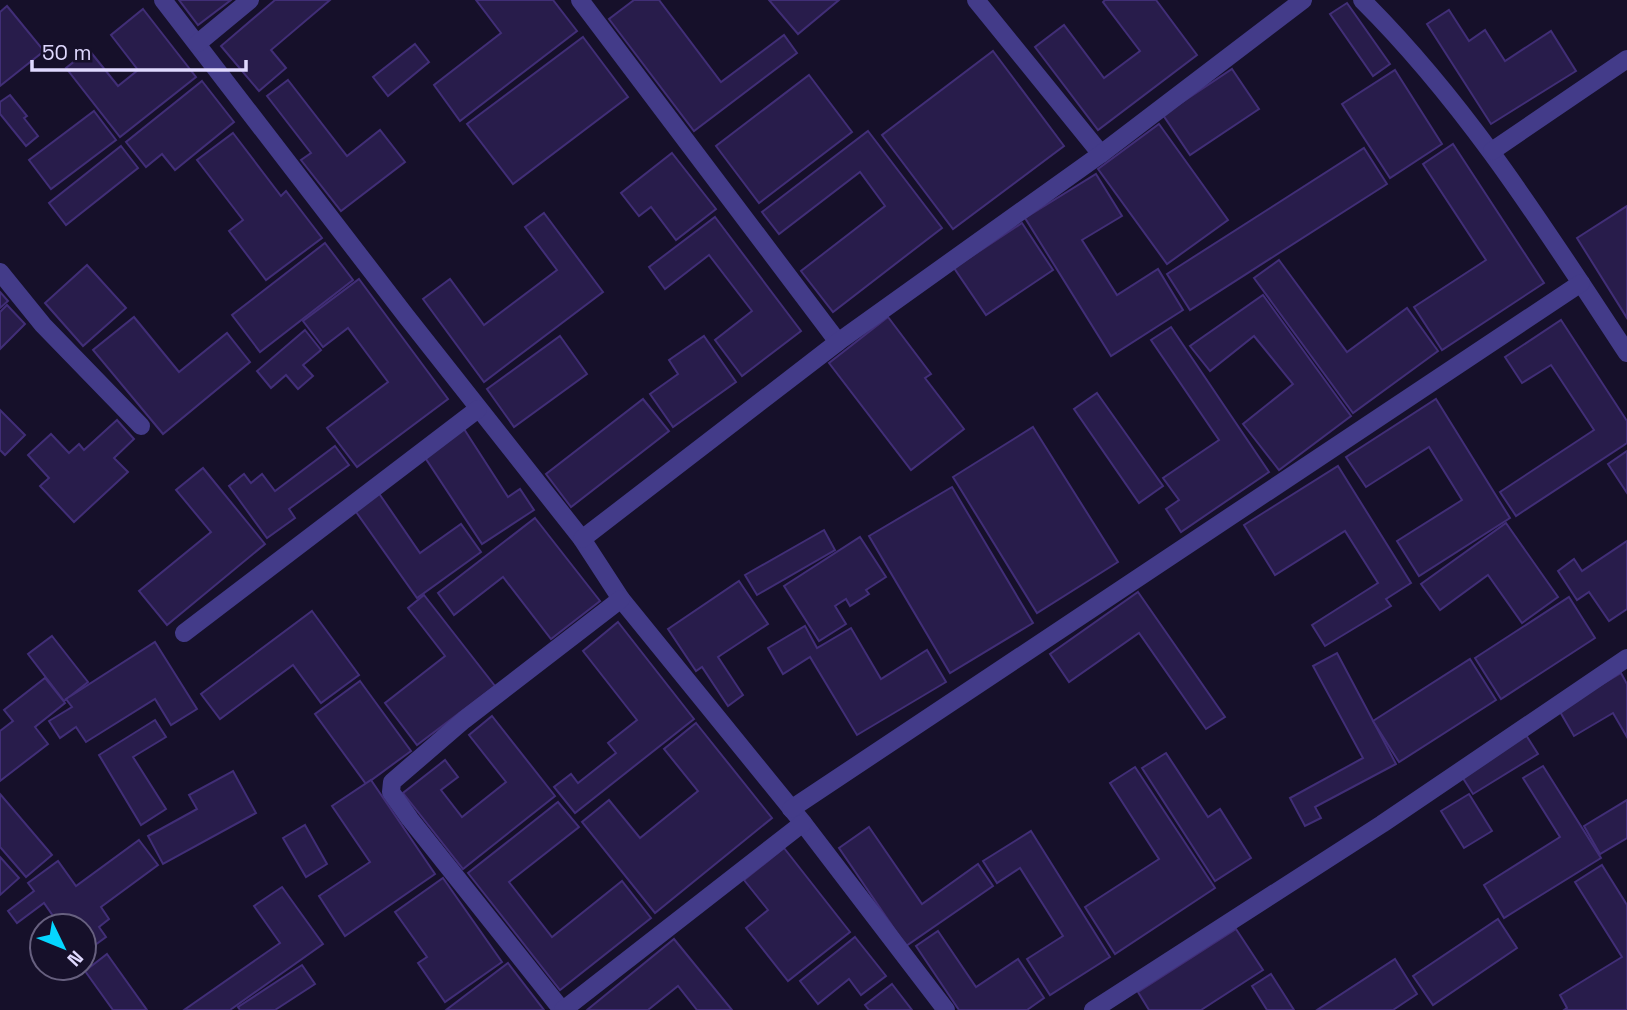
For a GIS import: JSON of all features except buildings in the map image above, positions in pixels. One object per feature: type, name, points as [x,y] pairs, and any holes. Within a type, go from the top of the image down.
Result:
[{"type":"street","points":[[163,0],[478,409],[582,539],[621,599],[803,823],[946,1010]]},
{"type":"street","points":[[198,43],[250,0]]},
{"type":"street","points":[[580,0],[838,342]]},
{"type":"street","points":[[976,0],[1101,153]]},
{"type":"street","points":[[582,539],[838,342],[1101,153],[1303,0]]},
{"type":"street","points":[[1362,0],[1401,39],[1492,151],[1627,353]]},
{"type":"street","points":[[1492,151],[1627,59]]},
{"type":"street","points":[[0,272],[43,325],[141,426]]},
{"type":"street","points":[[791,809],[1581,283]]},
{"type":"street","points":[[184,633],[478,409]]},
{"type":"street","points":[[621,599],[464,720],[392,782],[391,792],[410,819],[563,1010],[803,823]]},
{"type":"street","points":[[1093,1010],[1371,832],[1627,658]]}]
